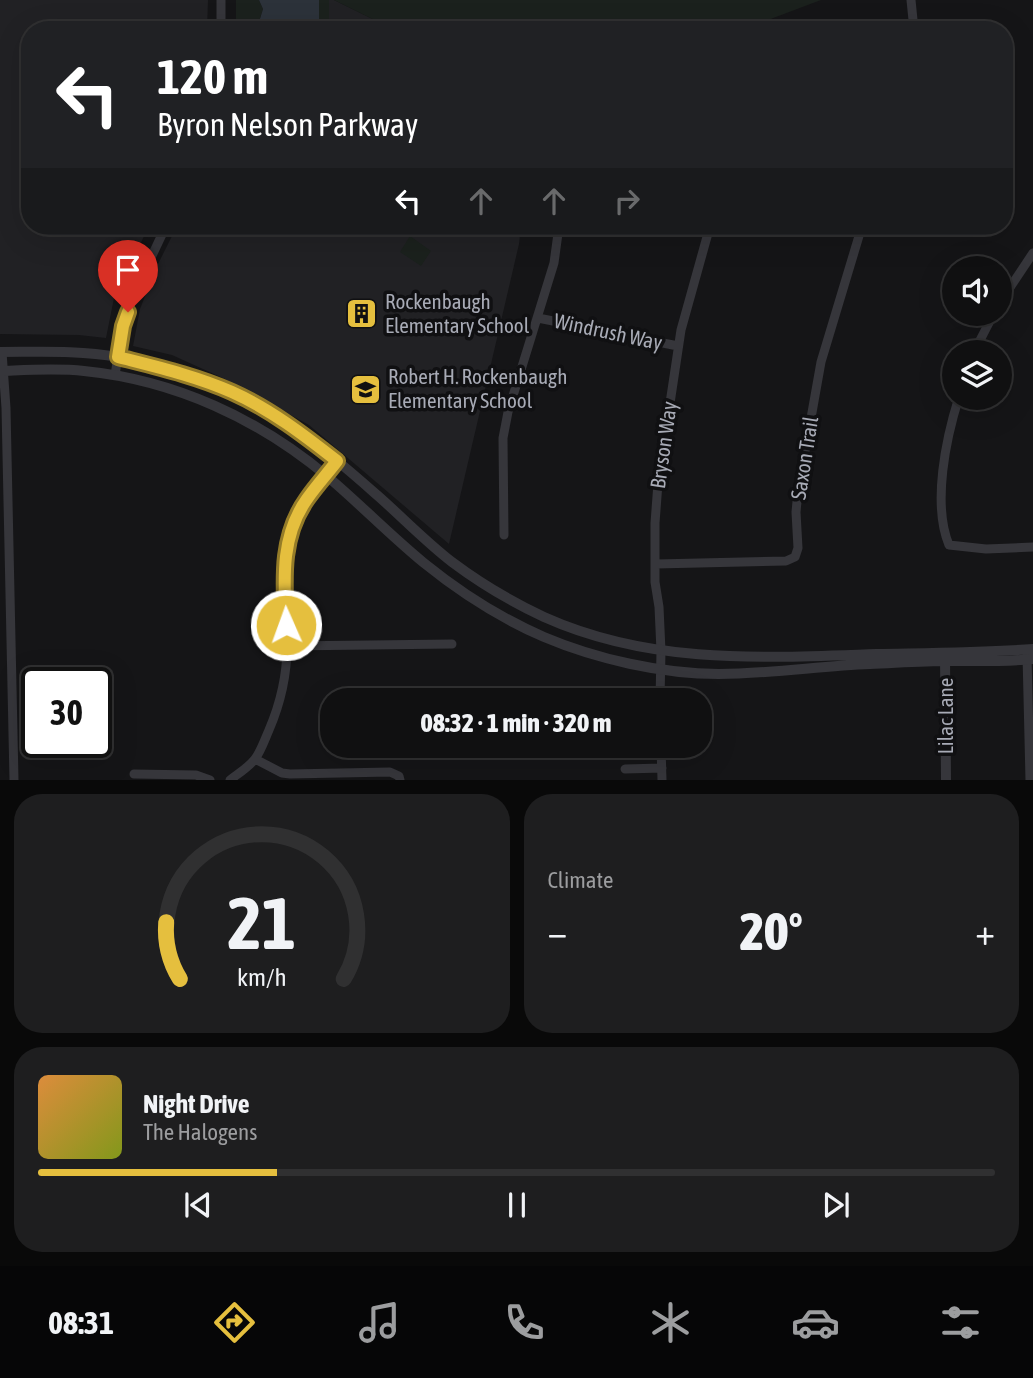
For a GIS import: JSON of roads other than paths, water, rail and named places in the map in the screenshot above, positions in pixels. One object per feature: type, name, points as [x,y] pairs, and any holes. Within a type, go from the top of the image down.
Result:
[{"type":"street","points":[[221,0],[221,21]]},
{"type":"street","points":[[911,0],[913,21]]},
{"type":"street","points":[[115,375],[123,326],[132,298],[162,235]]},
{"type":"street","points":[[504,535],[503,438],[554,263],[558,235]]},
{"type":"street","name":"Bryson Way","points":[[660,688],[659,607],[655,582],[658,483],[681,330],[707,235]]},
{"type":"street","name":"Saxon Trail","points":[[656,564],[786,561],[795,557],[798,548],[798,491],[821,362],[859,235]]},
{"type":"street","points":[[1012,284],[1033,253]]},
{"type":"street","name":"Windrush Way","points":[[538,318],[678,346]]},
{"type":"street","points":[[14,779],[1,352],[118,357],[159,366],[233,393],[300,432],[337,461],[451,562],[479,581],[544,617],[595,636],[661,651],[710,656],[850,660],[1030,654],[1030,779]]},
{"type":"street","points":[[2,371],[82,370],[115,375],[196,397],[250,422],[326,475],[423,562],[465,594],[544,637],[586,653],[660,669],[720,674],[850,660]]},
{"type":"street","points":[[224,410],[233,393]]},
{"type":"street","points":[[955,410],[950,425],[941,507],[943,531],[949,545],[986,549],[1033,547]]},
{"type":"street","points":[[230,779],[255,759],[282,696],[287,646],[285,557],[289,536],[306,501],[337,461]]},
{"type":"street","points":[[287,646],[452,644]]},
{"type":"street","name":"Lilac Lane","points":[[945,657],[946,779]]},
{"type":"street","points":[[662,758],[662,779]]},
{"type":"street","points":[[255,759],[282,773],[390,772],[400,779]]},
{"type":"street","points":[[625,769],[662,768]]},
{"type":"street","points":[[134,774],[197,775],[211,779]]},
{"type":"place","name":"Rockenbaugh Elementary School","points":[[362,314]]},
{"type":"place","name":"Robert H. Rockenbaugh Elementary School","points":[[365,389]]}]
